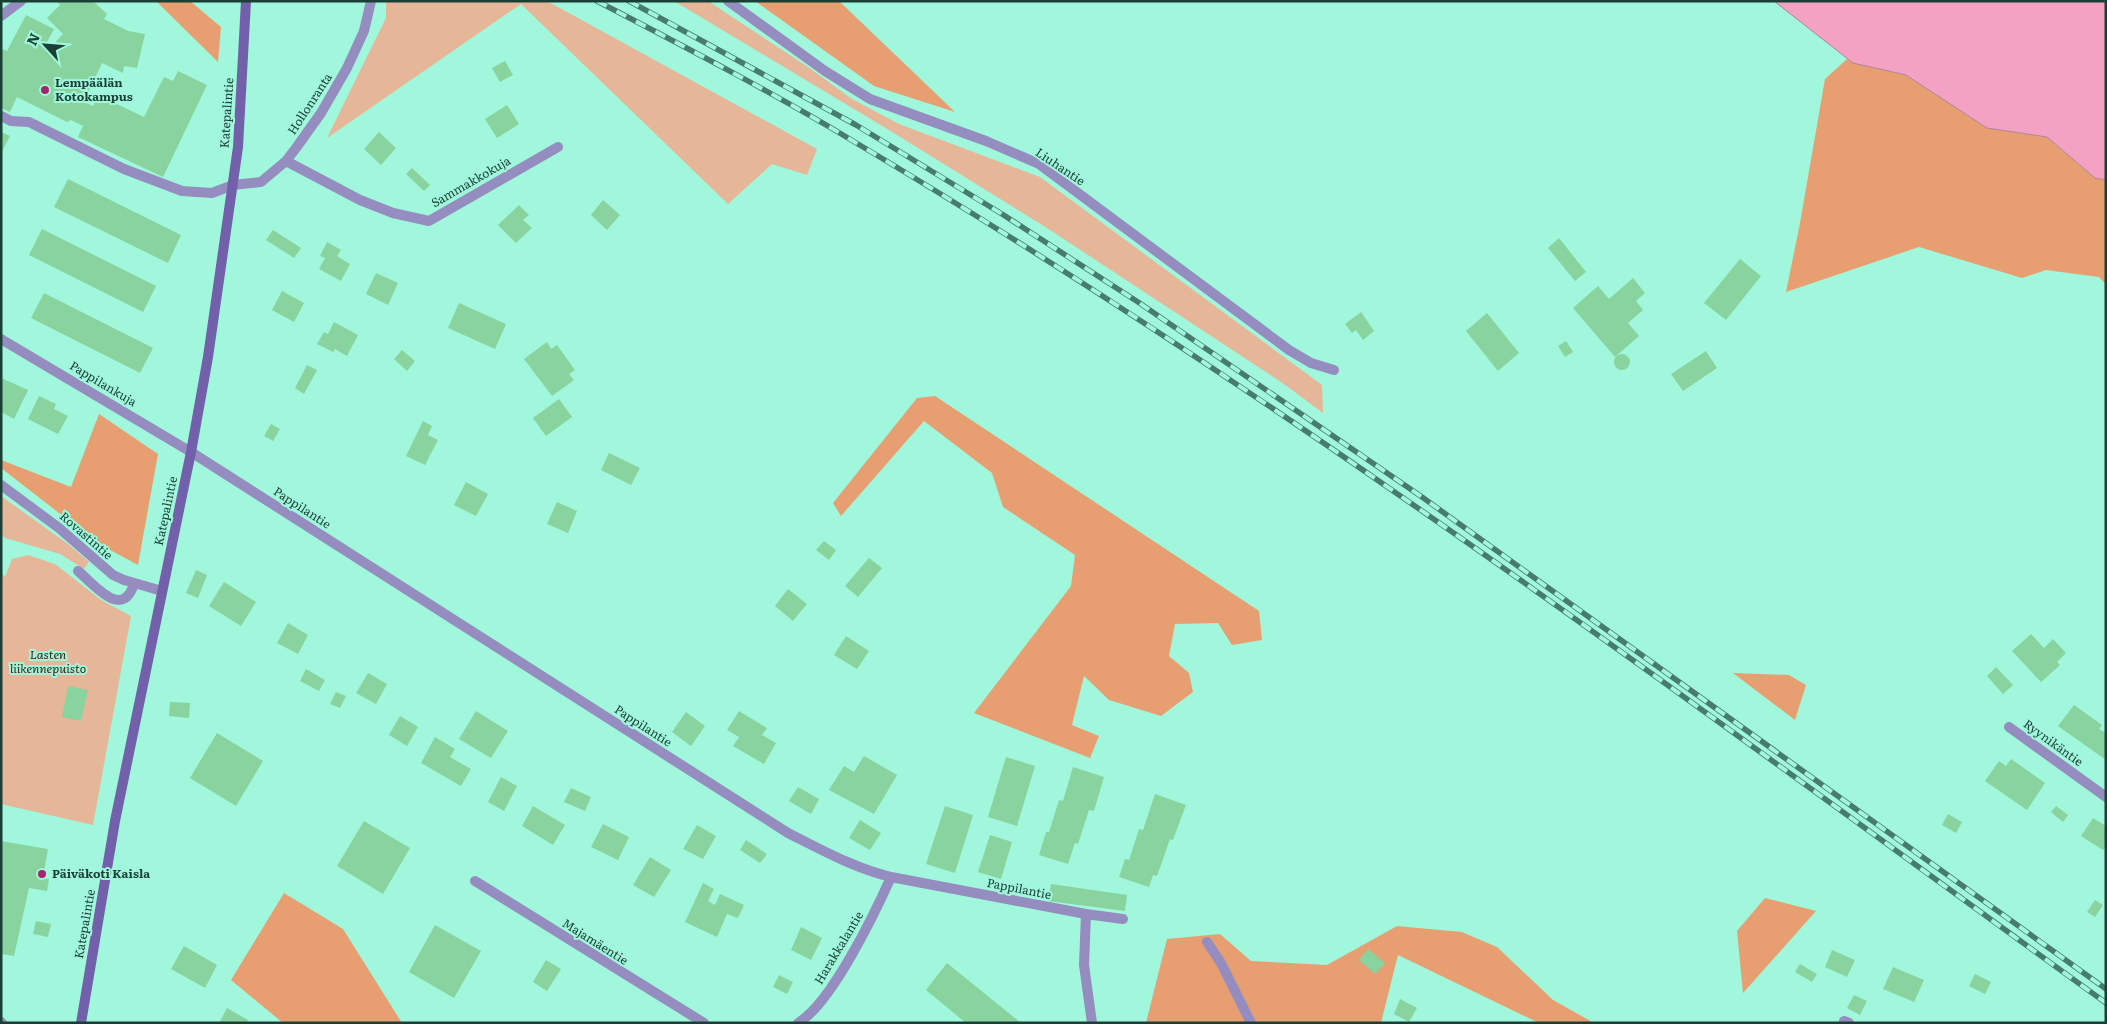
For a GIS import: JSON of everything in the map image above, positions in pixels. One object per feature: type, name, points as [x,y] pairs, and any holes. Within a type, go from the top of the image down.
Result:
[{"type":"street","points":[[1,16],[21,1]]},
{"type":"street","name":"Katepalintie","points":[[81,1023],[116,821],[191,452],[208,357],[238,147],[246,1]]},
{"type":"street","name":"Hollonranta","points":[[1,116],[11,121],[29,122],[124,169],[182,191],[212,192],[233,184],[262,182],[286,160],[321,113],[347,68],[364,31],[371,1]]},
{"type":"street","name":"Liuhantie","points":[[728,1],[825,71],[870,99],[986,141],[1039,164],[1289,350],[1311,363],[1334,370]]},
{"type":"street","name":"Sammakkokuja","points":[[286,160],[360,200],[393,213],[429,221],[558,147]]},
{"type":"street","name":"Pappilankuja","points":[[1,339],[191,452]]},
{"type":"street","name":"Pappilantie","points":[[191,452],[788,833],[844,862],[891,877],[1086,914],[1123,918]]},
{"type":"street","name":"Rovastintie","points":[[1,485],[59,528],[118,578],[162,591]]},
{"type":"street","points":[[78,571],[97,590],[113,600],[124,599],[131,594],[134,584]]},
{"type":"street","name":"Ryynikäntie","points":[[2009,726],[2106,797]]},
{"type":"street","name":"Harakkalantie","points":[[798,1023],[806,1018],[820,1002],[840,972],[876,911],[891,877]]},
{"type":"street","name":"Majamäentie","points":[[475,881],[704,1023]]},
{"type":"street","points":[[1086,914],[1084,965],[1092,1023]]},
{"type":"street","points":[[1207,942],[1221,963],[1251,1023]]},
{"type":"green space","points":[[386,1],[547,1],[817,149],[807,175],[772,164],[728,204],[521,4],[327,138],[386,18]]},
{"type":"green space","points":[[674,1],[708,1],[808,67],[852,99],[899,124],[1040,177],[1322,385],[1323,413],[1284,384],[1047,228],[889,130]]},
{"type":"green space","points":[[1,496],[68,544],[89,562],[84,569],[60,554],[5,538],[1,534]]},
{"type":"green space","name":"Lasten liikennepuisto","points":[[28,555],[55,564],[101,600],[131,616],[93,825],[1,804],[1,572],[5,577],[12,559]]},
{"type":"shaded area","points":[[156,1],[190,1],[221,27],[218,62]]},
{"type":"shaded area","points":[[755,1],[839,1],[955,112],[874,86]]},
{"type":"shaded area","points":[[1774,1],[2106,1],[2106,180],[2095,178],[2047,137],[1987,128],[1906,75],[1853,63]]},
{"type":"shaded area","points":[[1847,59],[1853,63],[1906,75],[1987,128],[2047,137],[2095,178],[2106,180],[2106,284],[2099,277],[2046,270],[2022,278],[1919,247],[1786,292],[1825,79]]},
{"type":"shaded area","points":[[935,396],[1259,611],[1262,640],[1232,645],[1218,623],[1175,624],[1169,656],[1189,673],[1193,692],[1161,716],[1109,700],[1084,676],[1072,725],[1099,736],[1090,758],[974,713],[1071,586],[1075,555],[1003,507],[992,473],[924,421],[841,516],[833,503],[917,398]]},
{"type":"shaded area","points":[[99,414],[158,454],[138,565],[99,544],[1,468],[1,460],[71,487]]},
{"type":"shaded area","points":[[1733,673],[1789,675],[1806,685],[1795,720]]},
{"type":"shaded area","points":[[284,893],[343,929],[402,1023],[283,1023],[231,980]]},
{"type":"shaded area","points":[[1765,898],[1816,911],[1743,993],[1737,931]]},
{"type":"shaded area","points":[[1397,926],[1462,932],[1497,947],[1553,1000],[1594,1023],[1539,1023],[1398,955],[1381,1023],[1146,1023],[1167,939],[1220,934],[1251,961],[1327,965]]},
{"type":"building","name":"Lempäälän Kotokampus","points":[[57,1],[93,1],[107,14],[104,19],[128,31],[145,34],[137,68],[124,66],[123,73],[102,63],[84,102],[93,106],[98,95],[144,117],[164,77],[173,81],[178,71],[207,85],[163,177],[78,137],[83,126],[71,120],[67,122],[17,97],[10,112],[1,108],[2,49],[7,51],[26,15],[54,29],[44,48],[51,52],[57,40],[63,34],[47,18],[60,5]]},
{"type":"building","points":[[505,61],[513,75],[500,82],[492,68]]},
{"type":"building","points":[[507,105],[519,124],[497,138],[485,119]]},
{"type":"building","points":[[1,132],[10,136],[1,153]]},
{"type":"building","points":[[379,132],[396,148],[381,165],[364,149]]},
{"type":"building","points":[[412,168],[430,185],[424,191],[406,174]]},
{"type":"building","points":[[68,179],[181,235],[168,263],[54,207]]},
{"type":"building","points":[[603,200],[620,215],[607,230],[591,215]]},
{"type":"building","points":[[519,205],[529,215],[523,220],[532,228],[516,243],[498,225]]},
{"type":"building","points":[[42,229],[156,286],[143,312],[29,255]]},
{"type":"building","points":[[273,230],[301,248],[294,258],[266,240]]},
{"type":"building","points":[[1559,238],[1586,272],[1575,281],[1548,248]]},
{"type":"building","points":[[327,242],[341,250],[337,256],[350,264],[341,281],[319,269],[325,258],[320,256]]},
{"type":"building","points":[[1740,259],[1761,276],[1726,320],[1704,303]]},
{"type":"building","points":[[376,273],[398,283],[388,305],[366,294]]},
{"type":"building","points":[[1633,278],[1645,293],[1636,301],[1643,310],[1628,323],[1639,336],[1615,357],[1573,308],[1598,286],[1609,299]]},
{"type":"building","points":[[282,291],[304,303],[294,322],[272,310]]},
{"type":"building","points":[[44,293],[153,348],[140,373],[31,318]]},
{"type":"building","points":[[459,303],[506,324],[495,349],[448,328]]},
{"type":"building","points":[[1361,312],[1374,331],[1363,340],[1356,330],[1352,333],[1345,324]]},
{"type":"building","points":[[1487,313],[1519,353],[1498,371],[1466,331]]},
{"type":"building","points":[[334,322],[358,335],[347,356],[335,349],[333,352],[317,344],[324,332],[328,334]]},
{"type":"building","points":[[1566,341],[1573,352],[1565,357],[1558,346]]},
{"type":"building","points":[[547,342],[551,349],[557,345],[575,370],[569,374],[574,380],[552,396],[524,359]]},
{"type":"building","points":[[402,350],[415,361],[407,371],[394,359]]},
{"type":"building","points":[[1706,351],[1717,368],[1683,391],[1671,374]]},
{"type":"building","points":[[1622,354],[1628,356],[1630,362],[1628,368],[1622,370],[1616,368],[1614,362],[1616,356]]},
{"type":"building","points":[[307,365],[317,370],[304,394],[295,388]]},
{"type":"building","points":[[1,378],[28,390],[14,419],[1,412]]},
{"type":"building","points":[[39,396],[56,404],[54,409],[68,416],[58,434],[28,419]]},
{"type":"building","points":[[559,399],[572,417],[546,436],[533,418]]},
{"type":"building","points":[[423,421],[432,426],[428,435],[438,440],[425,465],[406,456]]},
{"type":"building","points":[[271,424],[280,429],[273,441],[264,436]]},
{"type":"building","points":[[609,453],[640,468],[631,485],[601,470]]},
{"type":"building","points":[[466,482],[488,494],[476,516],[454,505]]},
{"type":"building","points":[[557,502],[577,511],[568,533],[547,524]]},
{"type":"building","points":[[824,541],[836,550],[829,560],[816,550]]},
{"type":"building","points":[[869,558],[882,568],[858,597],[845,586]]},
{"type":"building","points":[[196,570],[207,575],[198,598],[186,593]]},
{"type":"building","points":[[224,582],[256,602],[241,626],[209,606]]},
{"type":"building","points":[[788,589],[807,604],[793,621],[775,606]]},
{"type":"building","points":[[288,623],[308,635],[298,654],[277,643]]},
{"type":"building","points":[[2031,634],[2044,648],[2053,639],[2066,653],[2057,662],[2060,665],[2041,682],[2012,651]]},
{"type":"building","points":[[846,636],[869,651],[857,669],[834,655]]},
{"type":"building","points":[[1996,667],[2013,685],[2003,694],[1987,676]]},
{"type":"building","points":[[306,669],[325,680],[319,691],[300,681]]},
{"type":"building","points":[[368,673],[387,684],[376,704],[356,693]]},
{"type":"building","points":[[68,686],[88,690],[81,721],[62,717]]},
{"type":"building","points":[[336,692],[346,696],[340,708],[330,704]]},
{"type":"building","points":[[170,702],[190,703],[189,718],[169,716]]},
{"type":"building","points":[[2074,705],[2102,725],[2099,729],[2106,733],[2106,760],[2058,726]]},
{"type":"building","points":[[476,711],[508,731],[491,758],[459,739]]},
{"type":"building","points":[[739,711],[767,728],[762,735],[776,743],[764,764],[733,746],[739,737],[727,730]]},
{"type":"building","points":[[686,712],[705,726],[691,746],[672,732]]},
{"type":"building","points":[[400,716],[418,727],[407,746],[389,735]]},
{"type":"building","points":[[217,733],[263,761],[236,806],[190,778]]},
{"type":"building","points":[[435,737],[455,749],[450,757],[471,769],[461,786],[421,763]]},
{"type":"building","points":[[864,756],[897,775],[874,814],[829,790],[844,766],[854,772]]},
{"type":"building","points":[[1006,757],[1035,766],[1017,826],[988,817]]},
{"type":"building","points":[[2011,759],[2045,783],[2027,810],[1985,781],[1999,761],[2006,766]]},
{"type":"building","points":[[1073,767],[1104,777],[1094,811],[1089,810],[1078,844],[1075,843],[1068,864],[1039,855],[1046,832],[1049,832],[1059,800],[1063,801]]},
{"type":"building","points":[[501,777],[517,786],[504,811],[488,802]]},
{"type":"building","points":[[798,787],[819,799],[811,814],[789,801]]},
{"type":"building","points":[[571,788],[591,797],[585,811],[564,802]]},
{"type":"building","points":[[1155,794],[1186,805],[1173,840],[1170,839],[1157,876],[1153,875],[1149,887],[1119,877],[1125,859],[1129,860],[1139,829],[1143,830]]},
{"type":"building","points":[[533,806],[565,825],[553,845],[522,826]]},
{"type":"building","points":[[945,806],[973,815],[955,873],[926,864]]},
{"type":"building","points":[[2056,806],[2068,815],[2063,822],[2051,812]]},
{"type":"building","points":[[1948,814],[1962,822],[1956,833],[1942,825]]},
{"type":"building","points":[[2093,818],[2106,826],[2106,846],[2103,850],[2081,836]]},
{"type":"building","points":[[860,820],[881,833],[870,850],[849,838]]},
{"type":"building","points":[[364,821],[410,848],[383,894],[337,866]]},
{"type":"building","points":[[603,824],[629,837],[618,860],[591,847]]},
{"type":"building","points":[[697,825],[716,836],[703,859],[683,849]]},
{"type":"building","points":[[990,835],[1012,842],[1001,879],[978,872]]},
{"type":"building","points":[[746,840],[767,854],[760,863],[740,850]]},
{"type":"building","points":[[1,841],[48,849],[43,878],[49,879],[47,891],[29,888],[14,956],[1,954]]},
{"type":"building","points":[[650,857],[671,870],[654,897],[633,885]]},
{"type":"building","points":[[703,883],[714,889],[708,901],[715,905],[720,894],[744,905],[738,918],[727,914],[717,937],[685,922]]},
{"type":"building","points":[[1051,884],[1127,895],[1125,911],[1048,901]]},
{"type":"building","points":[[2095,900],[2103,905],[2095,917],[2087,912]]},
{"type":"building","points":[[36,921],[51,924],[48,937],[33,934]]},
{"type":"building","points":[[435,925],[481,951],[454,998],[409,972]]},
{"type":"building","points":[[801,927],[822,938],[811,960],[791,950]]},
{"type":"building","points":[[184,946],[217,965],[205,988],[171,969]]},
{"type":"building","points":[[1368,949],[1385,963],[1375,974],[1359,960]]},
{"type":"building","points":[[1832,950],[1855,960],[1847,977],[1825,967]]},
{"type":"building","points":[[546,960],[561,969],[547,991],[533,982]]},
{"type":"building","points":[[947,963],[1021,1023],[966,1023],[926,990]]},
{"type":"building","points":[[1800,964],[1817,974],[1812,982],[1795,972]]},
{"type":"building","points":[[1893,967],[1924,980],[1914,1002],[1883,989]]},
{"type":"building","points":[[1975,974],[1991,982],[1985,994],[1969,986]]},
{"type":"building","points":[[779,975],[793,982],[787,994],[773,987]]},
{"type":"building","points":[[1854,995],[1867,1001],[1860,1015],[1847,1008]]},
{"type":"building","points":[[1400,999],[1417,1008],[1409,1022],[1394,1014]]},
{"type":"building","points":[[227,1008],[248,1020],[247,1023],[219,1023]]},
{"type":"railway","points":[[597,1],[822,122],[1015,240],[1175,343],[1333,449],[1489,558],[2106,1003]]},
{"type":"railway","points":[[629,1],[856,125],[1002,214],[1138,302],[1422,497],[2106,989]]},
{"type":"place","name":"Lempäälän Kotokampus","points":[[45,90]]},
{"type":"place","name":"Päiväkoti Kaisla","points":[[42,874]]}]
